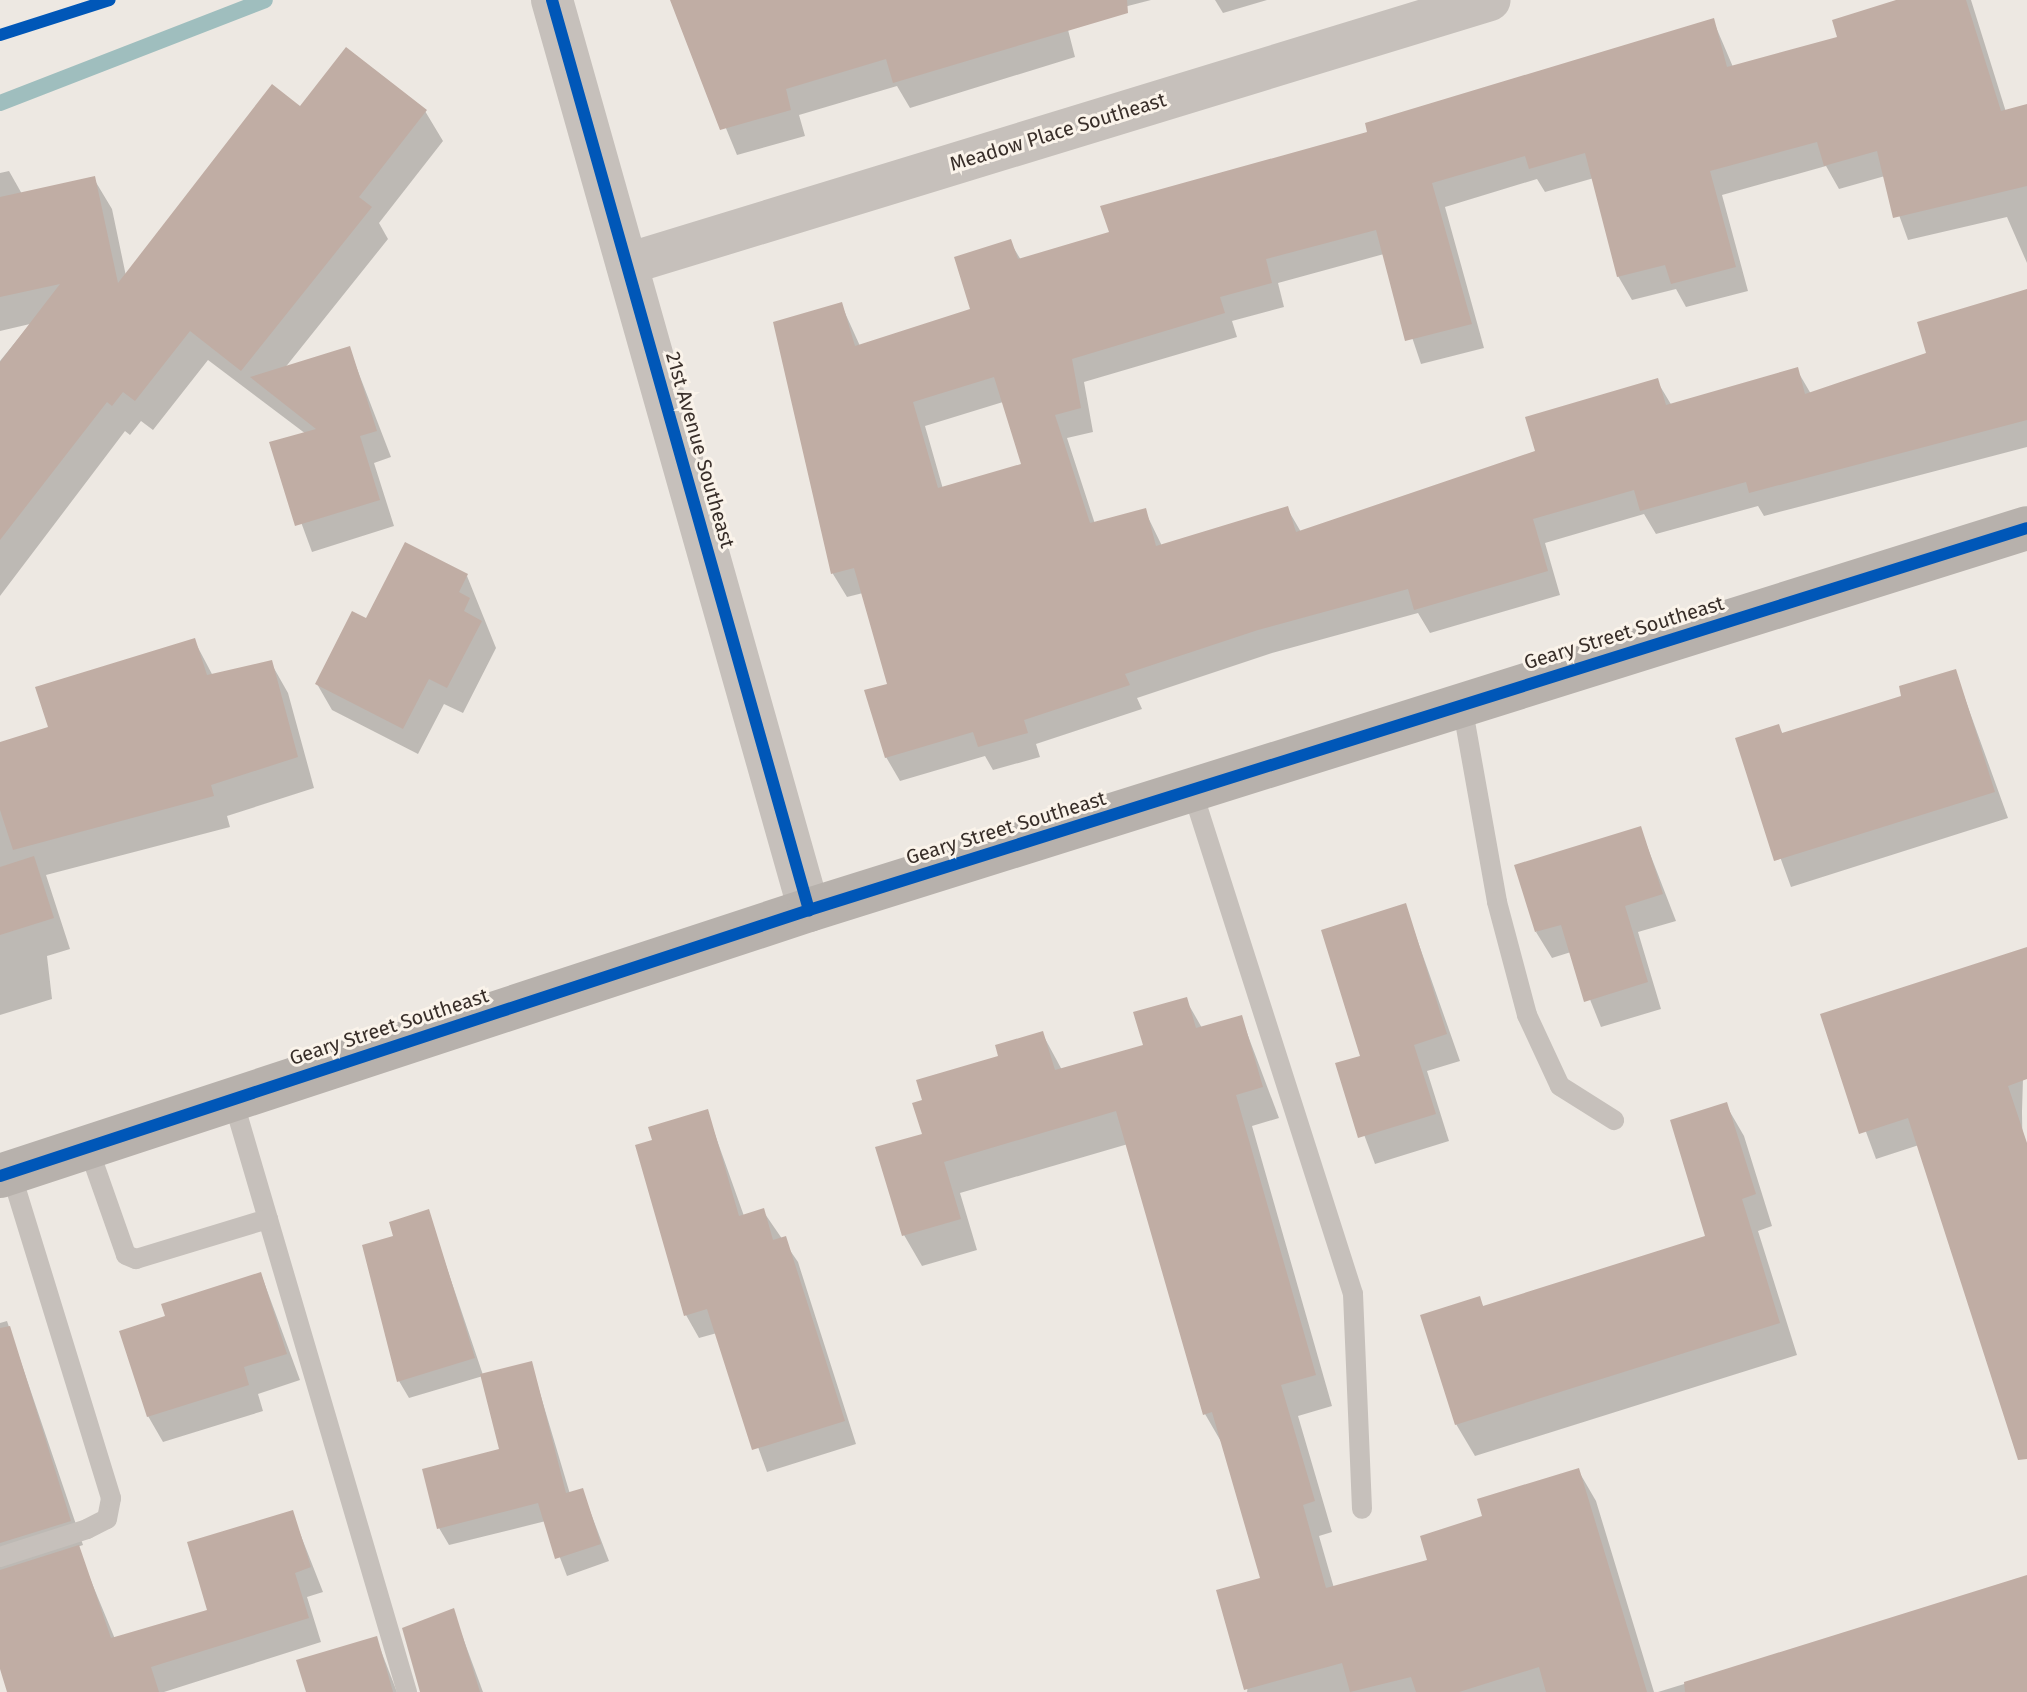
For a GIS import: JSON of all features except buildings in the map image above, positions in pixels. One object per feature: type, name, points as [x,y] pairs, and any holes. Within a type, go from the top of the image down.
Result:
[{"type":"main road","name":"Geary Street Southeast","points":[[5,1174],[809,910],[2027,528]]},
{"type":"street","name":"21st Avenue Southeast","points":[[552,0],[809,910]]},
{"type":"street","name":"Meadow Place Southeast","points":[[627,264],[1490,0]]},
{"type":"lane","points":[[1462,705],[1497,902],[1527,1015],[1560,1086],[1614,1120]]},
{"type":"lane","points":[[1192,790],[1353,1294],[1362,1509]]},
{"type":"lane","points":[[233,1100],[407,1692]]},
{"type":"lane","points":[[88,1147],[126,1255],[136,1259],[268,1219]]},
{"type":"lane","points":[[0,1557],[87,1529],[107,1519],[111,1498],[5,1174]]},
{"type":"waterway","points":[[0,103],[265,0]]},
{"type":"cycle path","points":[[0,35],[110,0]]},
{"type":"cycle path","points":[[552,0],[809,910]]},
{"type":"cycle path","points":[[0,1176],[809,910],[2027,528]]}]
